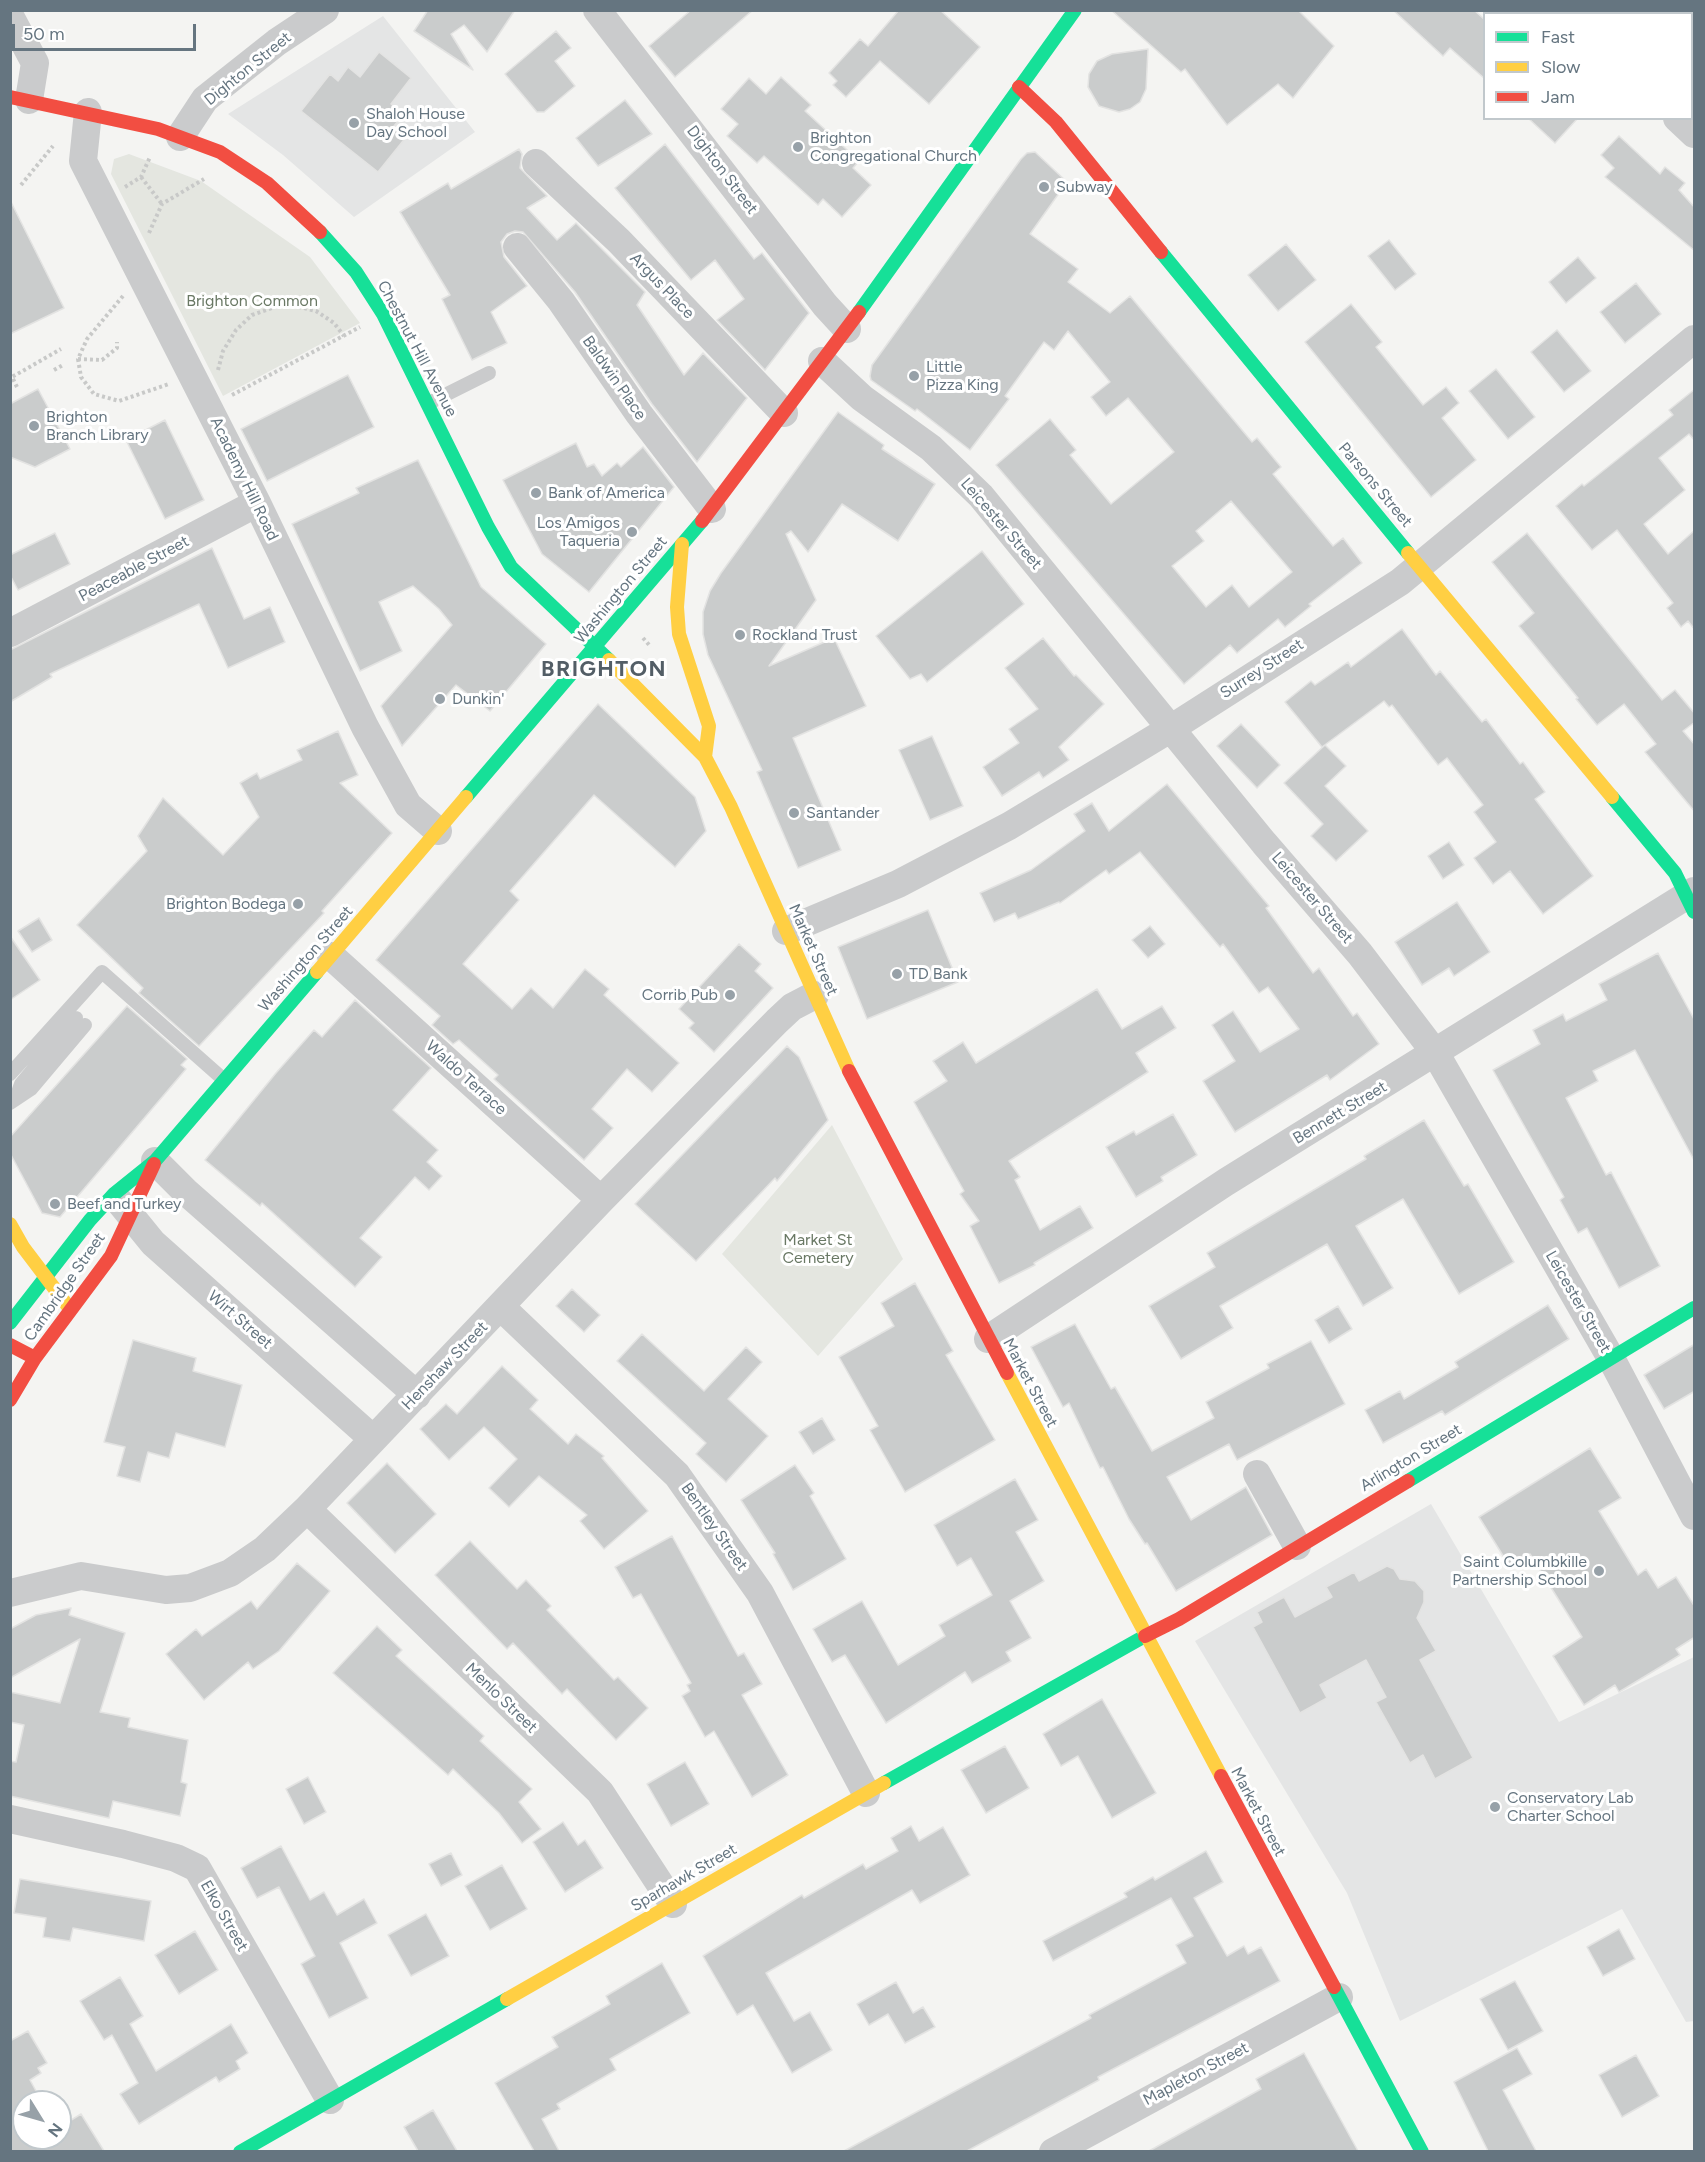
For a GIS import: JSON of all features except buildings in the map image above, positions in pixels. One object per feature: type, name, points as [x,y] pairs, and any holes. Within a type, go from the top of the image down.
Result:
[{"type":"main road","name":"Washington Street","points":[[155,1161],[712,509],[847,329],[1074,10]]},
{"type":"main road","name":"Parsons Street","points":[[1019,87],[1056,122],[1240,351],[1675,873],[1691,900]]},
{"type":"main road","name":"Chestnut Hill Avenue","points":[[20,98],[88,112],[180,137],[220,152],[267,183],[334,247],[356,272],[383,314],[508,563],[595,646]]},
{"type":"main road","points":[[682,544],[677,607],[679,634],[709,726],[705,757]]},
{"type":"main road","name":"Market Street","points":[[595,646],[705,757],[731,807],[862,1101],[1145,1636],[1422,2151]]},
{"type":"main road","name":"Cambridge Street","points":[[10,1323],[44,1276],[114,1194],[155,1161]]},
{"type":"main road","name":"Cambridge Street","points":[[12,1392],[70,1309],[111,1256],[155,1161]]},
{"type":"main road","points":[[10,1224],[44,1276],[70,1309]]},
{"type":"main road","name":"Arlington Street","points":[[1145,1636],[1179,1619],[1695,1308]]},
{"type":"main road","points":[[10,1345],[35,1358]]},
{"type":"main road","name":"Sparhawk Street","points":[[240,2151],[1145,1636]]},
{"type":"street","name":"Dighton Street","points":[[180,137],[205,99],[278,42],[325,10]]},
{"type":"street","name":"Dighton Street","points":[[597,10],[825,305],[847,329]]},
{"type":"street","points":[[10,16],[35,63],[20,98]]},
{"type":"street","name":"Academy Hill Road","points":[[88,112],[83,161],[257,502],[365,727],[408,805],[438,831]]},
{"type":"street","points":[[1679,120],[1695,134]]},
{"type":"street","name":"Argus Place","points":[[536,163],[619,241],[784,413]]},
{"type":"street","name":"Baldwin Place","points":[[517,246],[561,301],[639,414],[712,509]]},
{"type":"street","name":"Surrey Street","points":[[786,931],[906,880],[1009,826],[1170,729],[1400,582],[1695,339]]},
{"type":"street","name":"Leicester Street","points":[[822,361],[862,398],[931,448],[981,496],[1264,843],[1360,954],[1436,1054],[1612,1360],[1695,1516]]},
{"type":"street","name":"Peaceable Street","points":[[10,633],[257,502]]},
{"type":"street","name":"Bennett Street","points":[[988,1339],[1226,1182],[1691,900]]},
{"type":"street","name":"Waldo Terrace","points":[[331,956],[601,1200]]},
{"type":"street","name":"Henshaw Street","points":[[10,1593],[81,1576],[166,1590],[190,1588],[230,1573],[265,1549],[307,1509],[601,1200],[777,1021],[792,1007],[815,995]]},
{"type":"street","points":[[155,1161],[184,1191],[417,1395]]},
{"type":"street","name":"Wirt Street","points":[[114,1194],[130,1218],[153,1243],[374,1439]]},
{"type":"street","name":"Bentley Street","points":[[501,1307],[677,1475],[760,1593],[866,1793]]},
{"type":"street","points":[[1257,1474],[1297,1546]]},
{"type":"street","name":"Menlo Street","points":[[307,1509],[600,1792],[673,1904]]},
{"type":"street","name":"Elko Street","points":[[10,1820],[123,1844],[176,1858],[197,1868],[330,2100]]},
{"type":"street","name":"Mapleton Street","points":[[1053,2151],[1339,1996]]},
{"type":"lane","points":[[429,403],[489,373]]},
{"type":"lane","points":[[10,1074],[102,972],[223,1079]]},
{"type":"lane","points":[[13,1100],[31,1089],[81,1022]]},
{"type":"path","points":[[21,185],[53,146]]},
{"type":"path","points":[[117,192],[141,177],[150,157]]},
{"type":"path","points":[[141,177],[162,204]]},
{"type":"path","points":[[148,234],[162,204],[204,179]]},
{"type":"path","points":[[141,274],[87,339],[78,359],[81,377],[94,394],[119,400],[175,381]]},
{"type":"path","points":[[221,377],[218,370],[223,351],[236,330],[252,315],[275,306],[295,306],[316,311],[334,323],[344,336]]},
{"type":"path","points":[[222,400],[361,327]]},
{"type":"path","points":[[78,359],[102,360],[117,348],[117,342]]},
{"type":"path","points":[[17,387],[12,377],[62,350]]},
{"type":"path","points":[[54,370],[63,365]]},
{"type":"path","points":[[227,390],[231,396]]},
{"type":"path","points":[[643,638],[651,647]]},
{"type":"shaded area","name":"Shaloh House Day School","points":[[383,16],[475,132],[354,217],[283,155],[228,114]]},
{"type":"shaded area","name":"Conservatory Lab Charter School","points":[[1431,1504],[1559,1722],[1694,1657],[1694,2021],[1686,2022],[1622,1909],[1400,2021],[1347,1893],[1195,1641]]},
{"type":"green space","name":"Brighton Common","points":[[129,154],[201,181],[310,257],[360,323],[223,396],[111,174],[114,159]]},
{"type":"green space","name":"Market St Cemetery","points":[[832,1125],[903,1259],[818,1356],[722,1254]]},
{"type":"traffic: fast","points":[[859,312],[1075,10]]},
{"type":"traffic: fast","points":[[320,232],[356,272],[383,314],[488,527],[511,567],[609,660]]},
{"type":"traffic: fast","points":[[1161,252],[1408,553]]},
{"type":"traffic: fast","points":[[466,797],[702,521]]},
{"type":"traffic: fast","points":[[1612,797],[1675,873],[1694,912]]},
{"type":"traffic: fast","points":[[10,1323],[90,1220],[114,1194],[155,1161],[317,972]]},
{"type":"traffic: fast","points":[[1408,1481],[1694,1308]]},
{"type":"traffic: fast","points":[[884,1783],[1145,1636]]},
{"type":"traffic: fast","points":[[1334,1987],[1422,2152]]},
{"type":"traffic: fast","points":[[240,2152],[507,1999]]},
{"type":"traffic: slow","points":[[682,544],[677,607],[679,634],[709,726],[705,757]]},
{"type":"traffic: slow","points":[[1408,553],[1612,797]]},
{"type":"traffic: slow","points":[[609,660],[705,757],[731,807],[849,1071]]},
{"type":"traffic: slow","points":[[317,972],[466,797]]},
{"type":"traffic: slow","points":[[10,1224],[23,1247],[70,1309]]},
{"type":"traffic: slow","points":[[1007,1373],[1221,1776]]},
{"type":"traffic: slow","points":[[507,1999],[884,1783]]},
{"type":"traffic: jam","points":[[1019,87],[1056,122],[1161,252]]},
{"type":"traffic: jam","points":[[10,97],[158,129],[220,152],[267,183],[320,232]]},
{"type":"traffic: jam","points":[[702,521],[859,312]]},
{"type":"traffic: jam","points":[[849,1071],[1007,1373]]},
{"type":"traffic: jam","points":[[10,1400],[35,1358],[111,1256],[154,1164]]},
{"type":"traffic: jam","points":[[10,1345],[35,1358]]},
{"type":"traffic: jam","points":[[1145,1636],[1179,1619],[1408,1481]]},
{"type":"traffic: jam","points":[[1221,1776],[1334,1987]]},
{"type":"place","name":"Shaloh House Day School","points":[[354,123]]},
{"type":"place","name":"Brighton Congregational Church","points":[[798,147]]},
{"type":"place","name":"Subway","points":[[1044,187]]},
{"type":"place","name":"Little Pizza King","points":[[914,376]]},
{"type":"place","name":"Brighton Branch Library","points":[[34,426]]},
{"type":"place","name":"Bank of America","points":[[536,493]]},
{"type":"place","name":"Los Amigos Taqueria","points":[[632,532]]},
{"type":"place","name":"Rockland Trust","points":[[740,635]]},
{"type":"place","name":"Dunkin'","points":[[440,699]]},
{"type":"place","name":"Santander","points":[[794,813]]},
{"type":"place","name":"Brighton Bodega","points":[[298,904]]},
{"type":"place","name":"TD Bank","points":[[897,974]]},
{"type":"place","name":"Corrib Pub","points":[[730,995]]},
{"type":"place","name":"Beef and Turkey","points":[[55,1204]]},
{"type":"place","name":"Saint Columbkille Partnership School","points":[[1599,1571]]},
{"type":"place","name":"Conservatory Lab Charter School","points":[[1495,1807]]},
{"type":"district","name":"BRIGHTON","points":[[604,670]]}]
